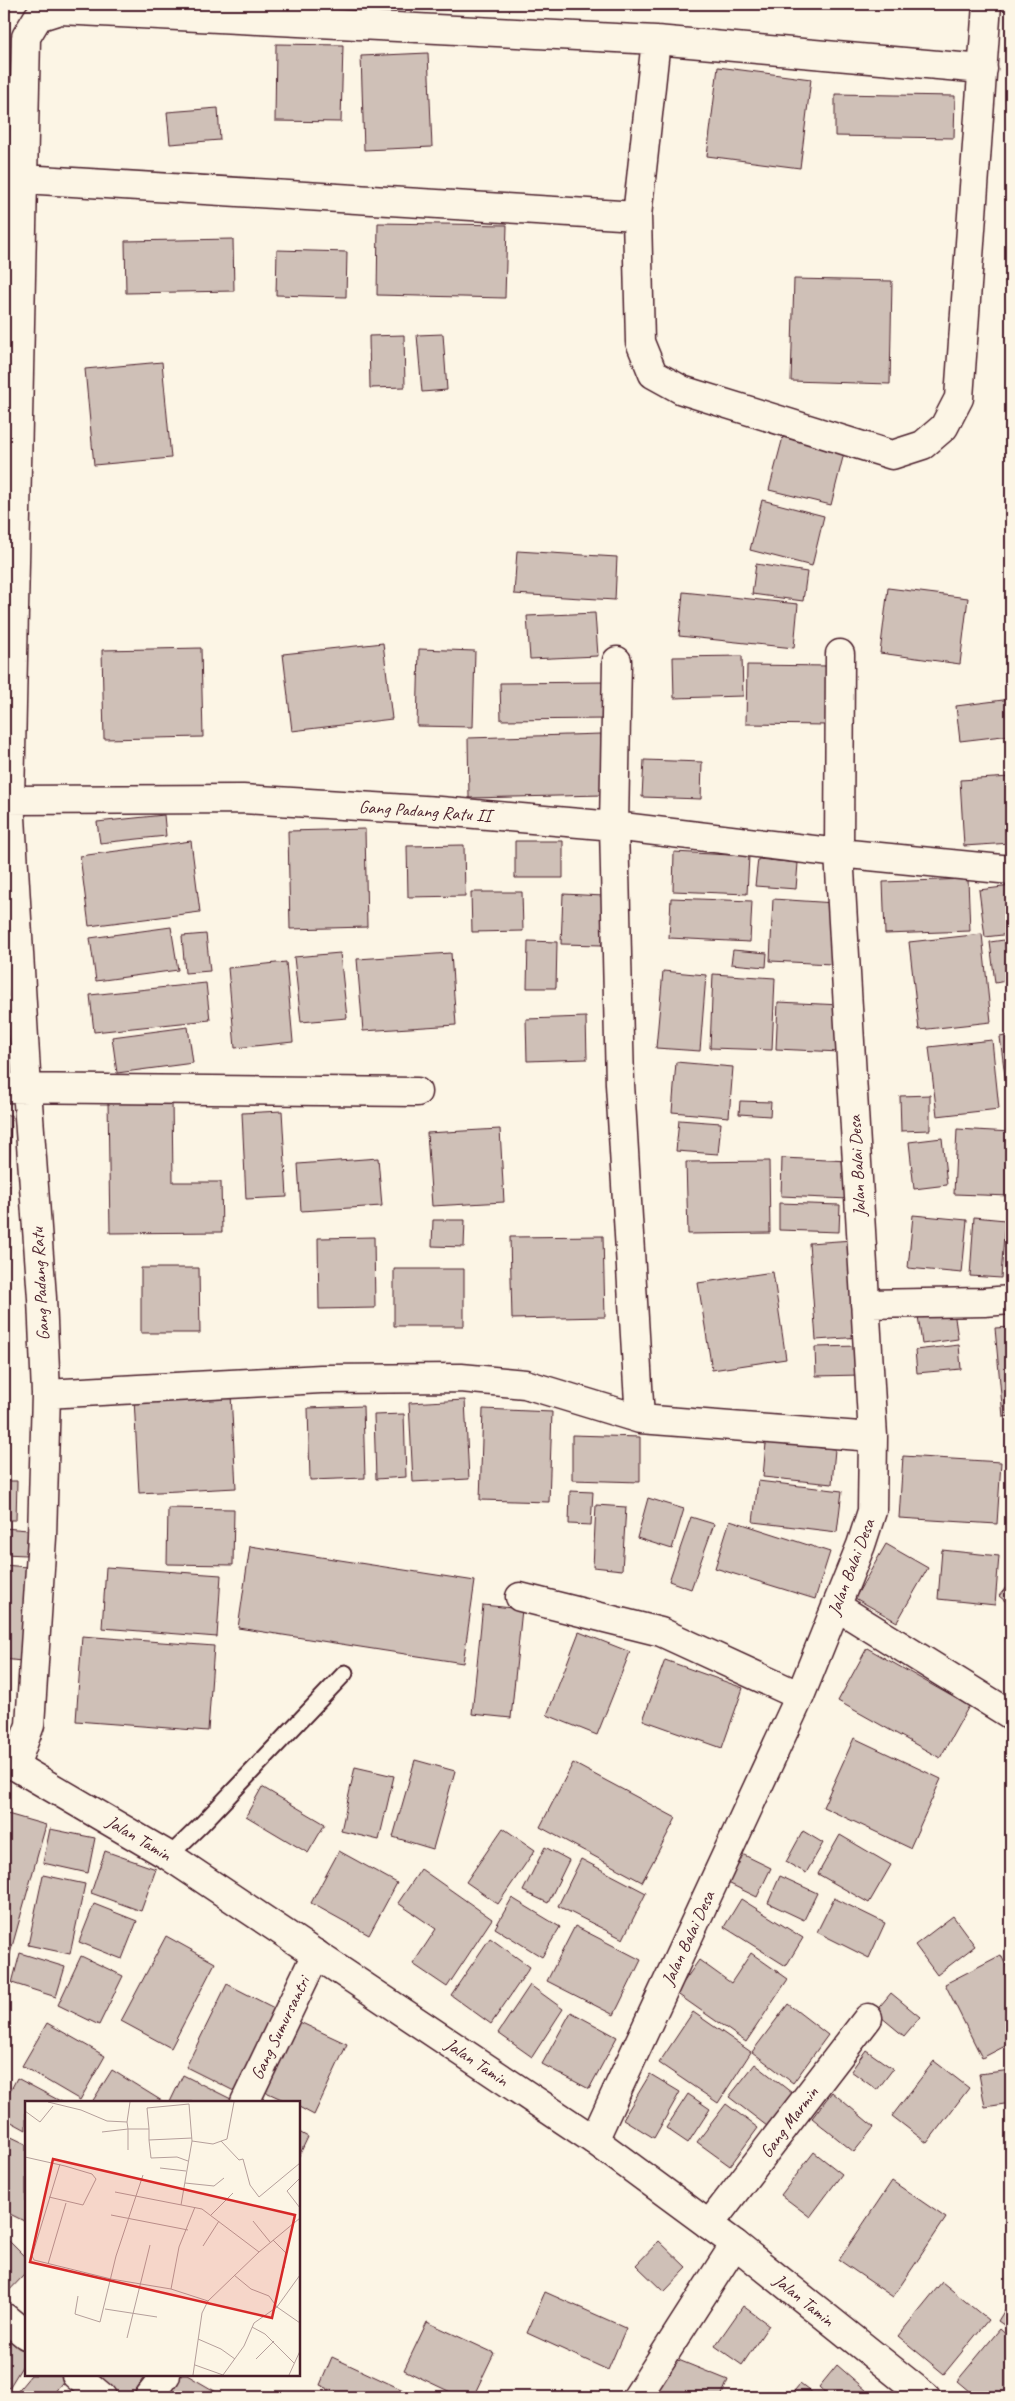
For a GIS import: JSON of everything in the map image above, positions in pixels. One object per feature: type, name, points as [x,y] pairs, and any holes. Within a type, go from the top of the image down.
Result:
[{"type":"street","points":[[656,40],[637,216],[640,342],[653,374],[682,390],[892,455],[923,446],[944,427],[960,398],[987,4]]},
{"type":"street","name":"Gang Padang Ratu","points":[[9,1763],[30,1725],[42,1537],[46,1394],[42,1298],[15,1088],[7,800],[26,37],[38,18],[60,10],[656,40],[982,69]]},
{"type":"street","points":[[23,179],[637,216]]},
{"type":"street","name":"Jalan Balai Desa","points":[[594,2140],[800,1696],[861,1545],[872,1512],[873,1437],[839,854],[840,654]]},
{"type":"street","points":[[617,661],[614,826],[620,1084],[640,1419]]},
{"type":"street","name":"Gang Padang Ratu II","points":[[7,800],[243,799],[440,811],[614,826],[839,854],[1011,870]]},
{"type":"street","points":[[15,1088],[417,1092]]},
{"type":"street","points":[[865,1304],[1011,1300]]},
{"type":"street","points":[[46,1394],[321,1378],[461,1378],[525,1384],[640,1419],[873,1437]]},
{"type":"street","points":[[520,1597],[661,1632],[800,1696]]},
{"type":"street","points":[[836,1606],[1011,1715]]},
{"type":"street","name":"Jalan Tamin","points":[[9,1763],[169,1856],[594,2140],[735,2244],[926,2397]]},
{"type":"street","name":"Gang Sumursantri","points":[[245,2101],[316,1954]]},
{"type":"street","name":"Gang Marmin","points":[[709,2226],[868,2018]]},
{"type":"street","points":[[637,2397],[735,2244]]},
{"type":"street","points":[[4,2317],[25,2334]]},
{"type":"street","points":[[77,2376],[102,2397]]},
{"type":"street","points":[[149,2397],[165,2376]]},
{"type":"lane","points":[[169,1856],[201,1826],[345,1673]]},
{"type":"building","points":[[276,44],[343,45],[341,122],[275,121]]},
{"type":"building","points":[[428,53],[432,147],[364,150],[361,56]]},
{"type":"building","points":[[718,67],[811,79],[800,168],[707,156]]},
{"type":"building","points":[[835,94],[955,96],[954,138],[835,136]]},
{"type":"building","points":[[218,108],[220,140],[170,144],[167,112]]},
{"type":"building","points":[[378,223],[507,225],[505,298],[377,295]]},
{"type":"building","points":[[233,239],[234,291],[126,293],[125,241]]},
{"type":"building","points":[[277,250],[347,252],[346,297],[276,295]]},
{"type":"building","points":[[794,279],[892,281],[890,384],[791,381]]},
{"type":"building","points":[[443,334],[447,390],[422,392],[417,335]]},
{"type":"building","points":[[404,335],[405,387],[370,388],[369,336]]},
{"type":"building","points":[[162,362],[171,458],[94,465],[85,369]]},
{"type":"building","points":[[783,437],[844,453],[831,505],[769,490]]},
{"type":"building","points":[[762,500],[824,516],[812,566],[750,550]]},
{"type":"building","points":[[517,551],[617,557],[615,600],[514,594]]},
{"type":"building","points":[[756,564],[807,572],[803,601],[752,594]]},
{"type":"building","points":[[888,588],[968,598],[960,664],[880,653]]},
{"type":"building","points":[[683,592],[798,604],[794,648],[679,636]]},
{"type":"building","points":[[595,613],[598,656],[530,659],[527,616]]},
{"type":"building","points":[[383,643],[392,719],[292,731],[283,654]]},
{"type":"building","points":[[201,648],[203,737],[104,739],[102,650]]},
{"type":"building","points":[[419,649],[475,651],[473,727],[417,726]]},
{"type":"building","points":[[742,656],[743,696],[674,698],[673,657]]},
{"type":"building","points":[[747,665],[829,666],[828,725],[746,724]]},
{"type":"building","points":[[607,682],[607,719],[501,720],[500,683]]},
{"type":"building","points":[[1011,699],[1011,735],[960,741],[956,706]]},
{"type":"building","points":[[601,734],[603,795],[469,798],[468,738]]},
{"type":"building","points":[[644,760],[702,762],[701,799],[642,797]]},
{"type":"building","points":[[1011,777],[1011,843],[964,846],[960,780]]},
{"type":"building","points":[[164,815],[166,836],[100,843],[97,822]]},
{"type":"building","points":[[365,829],[367,927],[290,929],[288,831]]},
{"type":"building","points":[[191,841],[200,912],[89,926],[80,856]]},
{"type":"building","points":[[515,841],[563,841],[563,878],[515,878]]},
{"type":"building","points":[[464,845],[465,896],[408,897],[407,846]]},
{"type":"building","points":[[674,852],[749,856],[747,894],[673,891]]},
{"type":"building","points":[[758,859],[798,863],[796,889],[755,886]]},
{"type":"building","points":[[968,879],[970,931],[885,934],[883,882]]},
{"type":"building","points":[[1011,886],[1011,934],[985,937],[979,890]]},
{"type":"building","points":[[471,892],[522,892],[523,931],[472,932]]},
{"type":"building","points":[[563,894],[604,896],[602,945],[561,944]]},
{"type":"building","points":[[671,898],[752,901],[750,942],[669,938]]},
{"type":"building","points":[[773,899],[835,903],[832,964],[770,961]]},
{"type":"building","points":[[171,927],[178,970],[96,981],[90,938]]},
{"type":"building","points":[[206,934],[210,971],[185,973],[182,936]]},
{"type":"building","points":[[982,934],[991,1022],[919,1030],[909,942]]},
{"type":"building","points":[[1011,939],[1011,980],[995,983],[990,942]]},
{"type":"building","points":[[528,941],[557,942],[556,988],[527,988]]},
{"type":"building","points":[[733,950],[767,953],[766,967],[731,964]]},
{"type":"building","points":[[340,953],[347,1018],[301,1022],[294,957]]},
{"type":"building","points":[[451,953],[456,1025],[363,1031],[357,959]]},
{"type":"building","points":[[286,962],[293,1042],[235,1048],[228,968]]},
{"type":"building","points":[[663,971],[706,975],[700,1051],[656,1048]]},
{"type":"building","points":[[713,974],[775,978],[772,1050],[710,1048]]},
{"type":"building","points":[[206,983],[210,1020],[94,1032],[90,995]]},
{"type":"building","points":[[778,1002],[841,1005],[840,1052],[776,1049]]},
{"type":"building","points":[[586,1017],[587,1059],[527,1061],[526,1019]]},
{"type":"building","points":[[188,1027],[193,1063],[117,1073],[112,1037]]},
{"type":"building","points":[[1011,1035],[1011,1083],[1006,1084],[1000,1037]]},
{"type":"building","points":[[992,1040],[999,1109],[937,1116],[929,1047]]},
{"type":"building","points":[[676,1062],[733,1067],[729,1117],[672,1112]]},
{"type":"building","points":[[930,1095],[930,1130],[901,1131],[900,1096]]},
{"type":"building","points":[[172,1099],[173,1182],[221,1182],[222,1232],[110,1233],[108,1100]]},
{"type":"building","points":[[740,1101],[771,1102],[770,1116],[739,1114]]},
{"type":"building","points":[[282,1111],[287,1197],[246,1199],[242,1113]]},
{"type":"building","points":[[4,1115],[11,1115],[9,1185],[4,1185]]},
{"type":"building","points":[[679,1120],[721,1123],[718,1154],[676,1151]]},
{"type":"building","points":[[500,1129],[504,1202],[432,1206],[427,1133]]},
{"type":"building","points":[[957,1129],[1011,1132],[1010,1196],[954,1194]]},
{"type":"building","points":[[942,1138],[947,1185],[914,1189],[909,1142]]},
{"type":"building","points":[[378,1158],[382,1206],[301,1211],[298,1164]]},
{"type":"building","points":[[782,1158],[850,1161],[849,1199],[781,1196]]},
{"type":"building","points":[[769,1161],[770,1233],[688,1234],[686,1162]]},
{"type":"building","points":[[779,1203],[840,1205],[839,1232],[779,1230]]},
{"type":"building","points":[[913,1215],[967,1220],[962,1273],[908,1268]]},
{"type":"building","points":[[974,1217],[1005,1220],[1001,1278],[970,1276]]},
{"type":"building","points":[[433,1220],[465,1220],[464,1247],[432,1246]]},
{"type":"building","points":[[603,1236],[605,1317],[512,1319],[510,1237]]},
{"type":"building","points":[[374,1237],[375,1308],[319,1309],[318,1238]]},
{"type":"building","points":[[853,1240],[861,1337],[816,1340],[809,1243]]},
{"type":"building","points":[[141,1268],[199,1268],[200,1333],[141,1333]]},
{"type":"building","points":[[394,1269],[464,1269],[464,1326],[394,1326]]},
{"type":"building","points":[[773,1272],[786,1359],[712,1370],[698,1283]]},
{"type":"building","points":[[954,1311],[958,1339],[922,1344],[918,1316]]},
{"type":"building","points":[[1011,1327],[1011,1416],[1003,1417],[995,1328]]},
{"type":"building","points":[[959,1345],[961,1369],[917,1373],[915,1350]]},
{"type":"building","points":[[860,1346],[861,1375],[816,1376],[815,1347]]},
{"type":"building","points":[[231,1394],[236,1488],[139,1493],[134,1399]]},
{"type":"building","points":[[465,1400],[469,1479],[413,1482],[409,1403]]},
{"type":"building","points":[[363,1406],[365,1478],[310,1480],[308,1408]]},
{"type":"building","points":[[483,1409],[552,1412],[549,1502],[480,1500]]},
{"type":"building","points":[[404,1414],[406,1477],[376,1479],[374,1415]]},
{"type":"building","points":[[572,1435],[640,1437],[640,1482],[572,1480]]},
{"type":"building","points":[[766,1443],[835,1449],[832,1484],[763,1477]]},
{"type":"building","points":[[1011,1448],[1011,1481],[1006,1449]]},
{"type":"building","points":[[903,1456],[1001,1462],[997,1524],[899,1518]]},
{"type":"building","points":[[4,1481],[17,1481],[16,1520],[4,1520]]},
{"type":"building","points":[[758,1481],[842,1491],[837,1532],[753,1522]]},
{"type":"building","points":[[570,1491],[593,1492],[591,1525],[569,1524]]},
{"type":"building","points":[[648,1498],[684,1509],[672,1549],[637,1538]]},
{"type":"building","points":[[596,1505],[626,1507],[622,1570],[593,1567]]},
{"type":"building","points":[[168,1508],[234,1509],[233,1565],[167,1564]]},
{"type":"building","points":[[691,1517],[714,1524],[691,1589],[669,1581]]},
{"type":"building","points":[[730,1520],[830,1552],[815,1599],[715,1568]]},
{"type":"building","points":[[4,1528],[28,1530],[26,1555],[4,1554]]},
{"type":"building","points":[[886,1544],[928,1568],[897,1622],[855,1598]]},
{"type":"building","points":[[250,1546],[475,1581],[463,1663],[238,1628]]},
{"type":"building","points":[[942,1550],[999,1556],[995,1605],[938,1599]]},
{"type":"building","points":[[4,1565],[27,1567],[21,1661],[4,1659]]},
{"type":"building","points":[[106,1567],[221,1575],[217,1637],[102,1628]]},
{"type":"building","points":[[1011,1581],[1011,1606],[999,1596]]},
{"type":"building","points":[[483,1605],[522,1609],[511,1718],[472,1714]]},
{"type":"building","points":[[579,1632],[630,1652],[597,1735],[547,1715]]},
{"type":"building","points":[[82,1636],[214,1646],[208,1731],[76,1721]]},
{"type":"building","points":[[867,1648],[969,1706],[940,1758],[838,1701]]},
{"type":"building","points":[[665,1660],[743,1688],[722,1748],[643,1720]]},
{"type":"building","points":[[854,1738],[941,1779],[910,1848],[823,1807]]},
{"type":"building","points":[[415,1760],[455,1771],[433,1849],[393,1837]]},
{"type":"building","points":[[573,1763],[676,1818],[642,1882],[540,1827]]},
{"type":"building","points":[[355,1767],[394,1776],[379,1840],[341,1831]]},
{"type":"building","points":[[262,1787],[325,1824],[308,1853],[246,1816]]},
{"type":"building","points":[[4,1813],[46,1825],[8,1961],[4,1960]]},
{"type":"building","points":[[503,1828],[535,1850],[498,1904],[466,1882]]},
{"type":"building","points":[[50,1829],[95,1838],[88,1873],[43,1863]]},
{"type":"building","points":[[803,1831],[823,1843],[806,1873],[786,1862]]},
{"type":"building","points":[[840,1835],[891,1865],[869,1903],[818,1874]]},
{"type":"building","points":[[545,1847],[569,1860],[548,1903],[523,1891]]},
{"type":"building","points":[[105,1851],[156,1869],[141,1911],[91,1893]]},
{"type":"building","points":[[339,1851],[397,1883],[369,1935],[311,1903]]},
{"type":"building","points":[[742,1854],[771,1868],[757,1897],[728,1883]]},
{"type":"building","points":[[581,1859],[646,1893],[623,1939],[558,1906]]},
{"type":"building","points":[[421,1869],[492,1919],[447,1987],[413,1964],[436,1929],[398,1903]]},
{"type":"building","points":[[43,1875],[85,1884],[70,1954],[28,1945]]},
{"type":"building","points":[[780,1876],[817,1893],[804,1920],[768,1903]]},
{"type":"building","points":[[512,1898],[560,1927],[542,1957],[495,1928]]},
{"type":"building","points":[[834,1898],[885,1923],[869,1958],[817,1932]]},
{"type":"building","points":[[741,1899],[803,1938],[786,1966],[724,1927]]},
{"type":"building","points":[[94,1904],[137,1921],[122,1959],[79,1942]]},
{"type":"building","points":[[953,1916],[975,1946],[937,1975],[915,1945]]},
{"type":"building","points":[[575,1926],[641,1960],[614,2015],[547,1981]]},
{"type":"building","points":[[166,1936],[215,1963],[171,2048],[121,2021]]},
{"type":"building","points":[[490,1938],[530,1967],[491,2024],[451,1995]]},
{"type":"building","points":[[20,1953],[65,1967],[56,1997],[12,1983]]},
{"type":"building","points":[[751,1953],[788,1979],[746,2042],[676,1993],[699,1960],[731,1983]]},
{"type":"building","points":[[1001,1955],[1011,1976],[1011,2043],[982,2058],[945,1984]]},
{"type":"building","points":[[81,1956],[123,1976],[99,2025],[58,2005]]},
{"type":"building","points":[[227,1984],[280,2011],[240,2094],[186,2067]]},
{"type":"building","points":[[530,1985],[563,2009],[532,2057],[498,2033]]},
{"type":"building","points":[[891,1993],[920,2017],[904,2036],[875,2012]]},
{"type":"building","points":[[788,2004],[828,2035],[793,2083],[752,2052]]},
{"type":"building","points":[[571,2012],[617,2037],[589,2089],[542,2064]]},
{"type":"building","points":[[693,2012],[751,2052],[718,2103],[659,2063]]},
{"type":"building","points":[[289,2017],[347,2044],[314,2115],[300,2108],[300,2101],[286,2101],[257,2088]]},
{"type":"building","points":[[47,2023],[105,2056],[80,2100],[22,2066]]},
{"type":"building","points":[[866,2050],[893,2069],[877,2090],[851,2071]]},
{"type":"building","points":[[934,2061],[969,2088],[927,2143],[892,2116]]},
{"type":"building","points":[[755,2064],[792,2093],[767,2126],[729,2097]]},
{"type":"building","points":[[112,2070],[162,2101],[93,2101]]},
{"type":"building","points":[[1011,2070],[1011,2103],[985,2107],[979,2074]]},
{"type":"building","points":[[650,2074],[680,2092],[654,2138],[623,2119]]},
{"type":"building","points":[[183,2075],[235,2101],[170,2101]]},
{"type":"building","points":[[17,2078],[60,2101],[25,2101],[25,2129],[4,2118],[4,2103]]},
{"type":"building","points":[[832,2092],[874,2127],[854,2152],[812,2118]]},
{"type":"building","points":[[688,2094],[710,2109],[688,2143],[666,2128]]},
{"type":"building","points":[[726,2104],[758,2128],[730,2166],[697,2142]]},
{"type":"building","points":[[300,2133],[308,2137],[300,2154]]},
{"type":"building","points":[[5,2134],[25,2144],[25,2222],[4,2211]]},
{"type":"building","points":[[814,2152],[842,2174],[810,2217],[781,2195]]},
{"type":"building","points":[[892,2181],[946,2218],[893,2297],[839,2260]]},
{"type":"building","points":[[4,2236],[25,2257],[25,2274],[4,2296]]},
{"type":"building","points":[[659,2241],[687,2268],[664,2292],[636,2265]]},
{"type":"building","points":[[942,2282],[988,2320],[944,2374],[898,2336]]},
{"type":"building","points":[[545,2292],[626,2328],[608,2370],[527,2333]]},
{"type":"building","points":[[1011,2300],[1011,2330],[998,2321]]},
{"type":"building","points":[[743,2306],[769,2325],[742,2365],[715,2346]]},
{"type":"building","points":[[427,2322],[494,2353],[473,2397],[461,2397],[404,2370]]},
{"type":"building","points":[[1000,2329],[1011,2339],[1011,2390],[1005,2397],[976,2397],[957,2381]]},
{"type":"building","points":[[4,2331],[25,2344],[25,2362],[9,2388],[4,2385]]},
{"type":"building","points":[[332,2357],[403,2390],[399,2397],[347,2397],[320,2385]]},
{"type":"building","points":[[671,2357],[728,2380],[721,2397],[655,2396]]},
{"type":"building","points":[[837,2365],[874,2397],[830,2397],[819,2387]]},
{"type":"building","points":[[30,2376],[67,2376],[51,2397],[20,2397],[16,2393]]},
{"type":"building","points":[[96,2376],[144,2376],[132,2397],[120,2397],[93,2380]]},
{"type":"building","points":[[172,2376],[189,2376],[225,2397],[162,2397]]},
{"type":"building","points":[[800,2384],[817,2397],[789,2397]]}]
